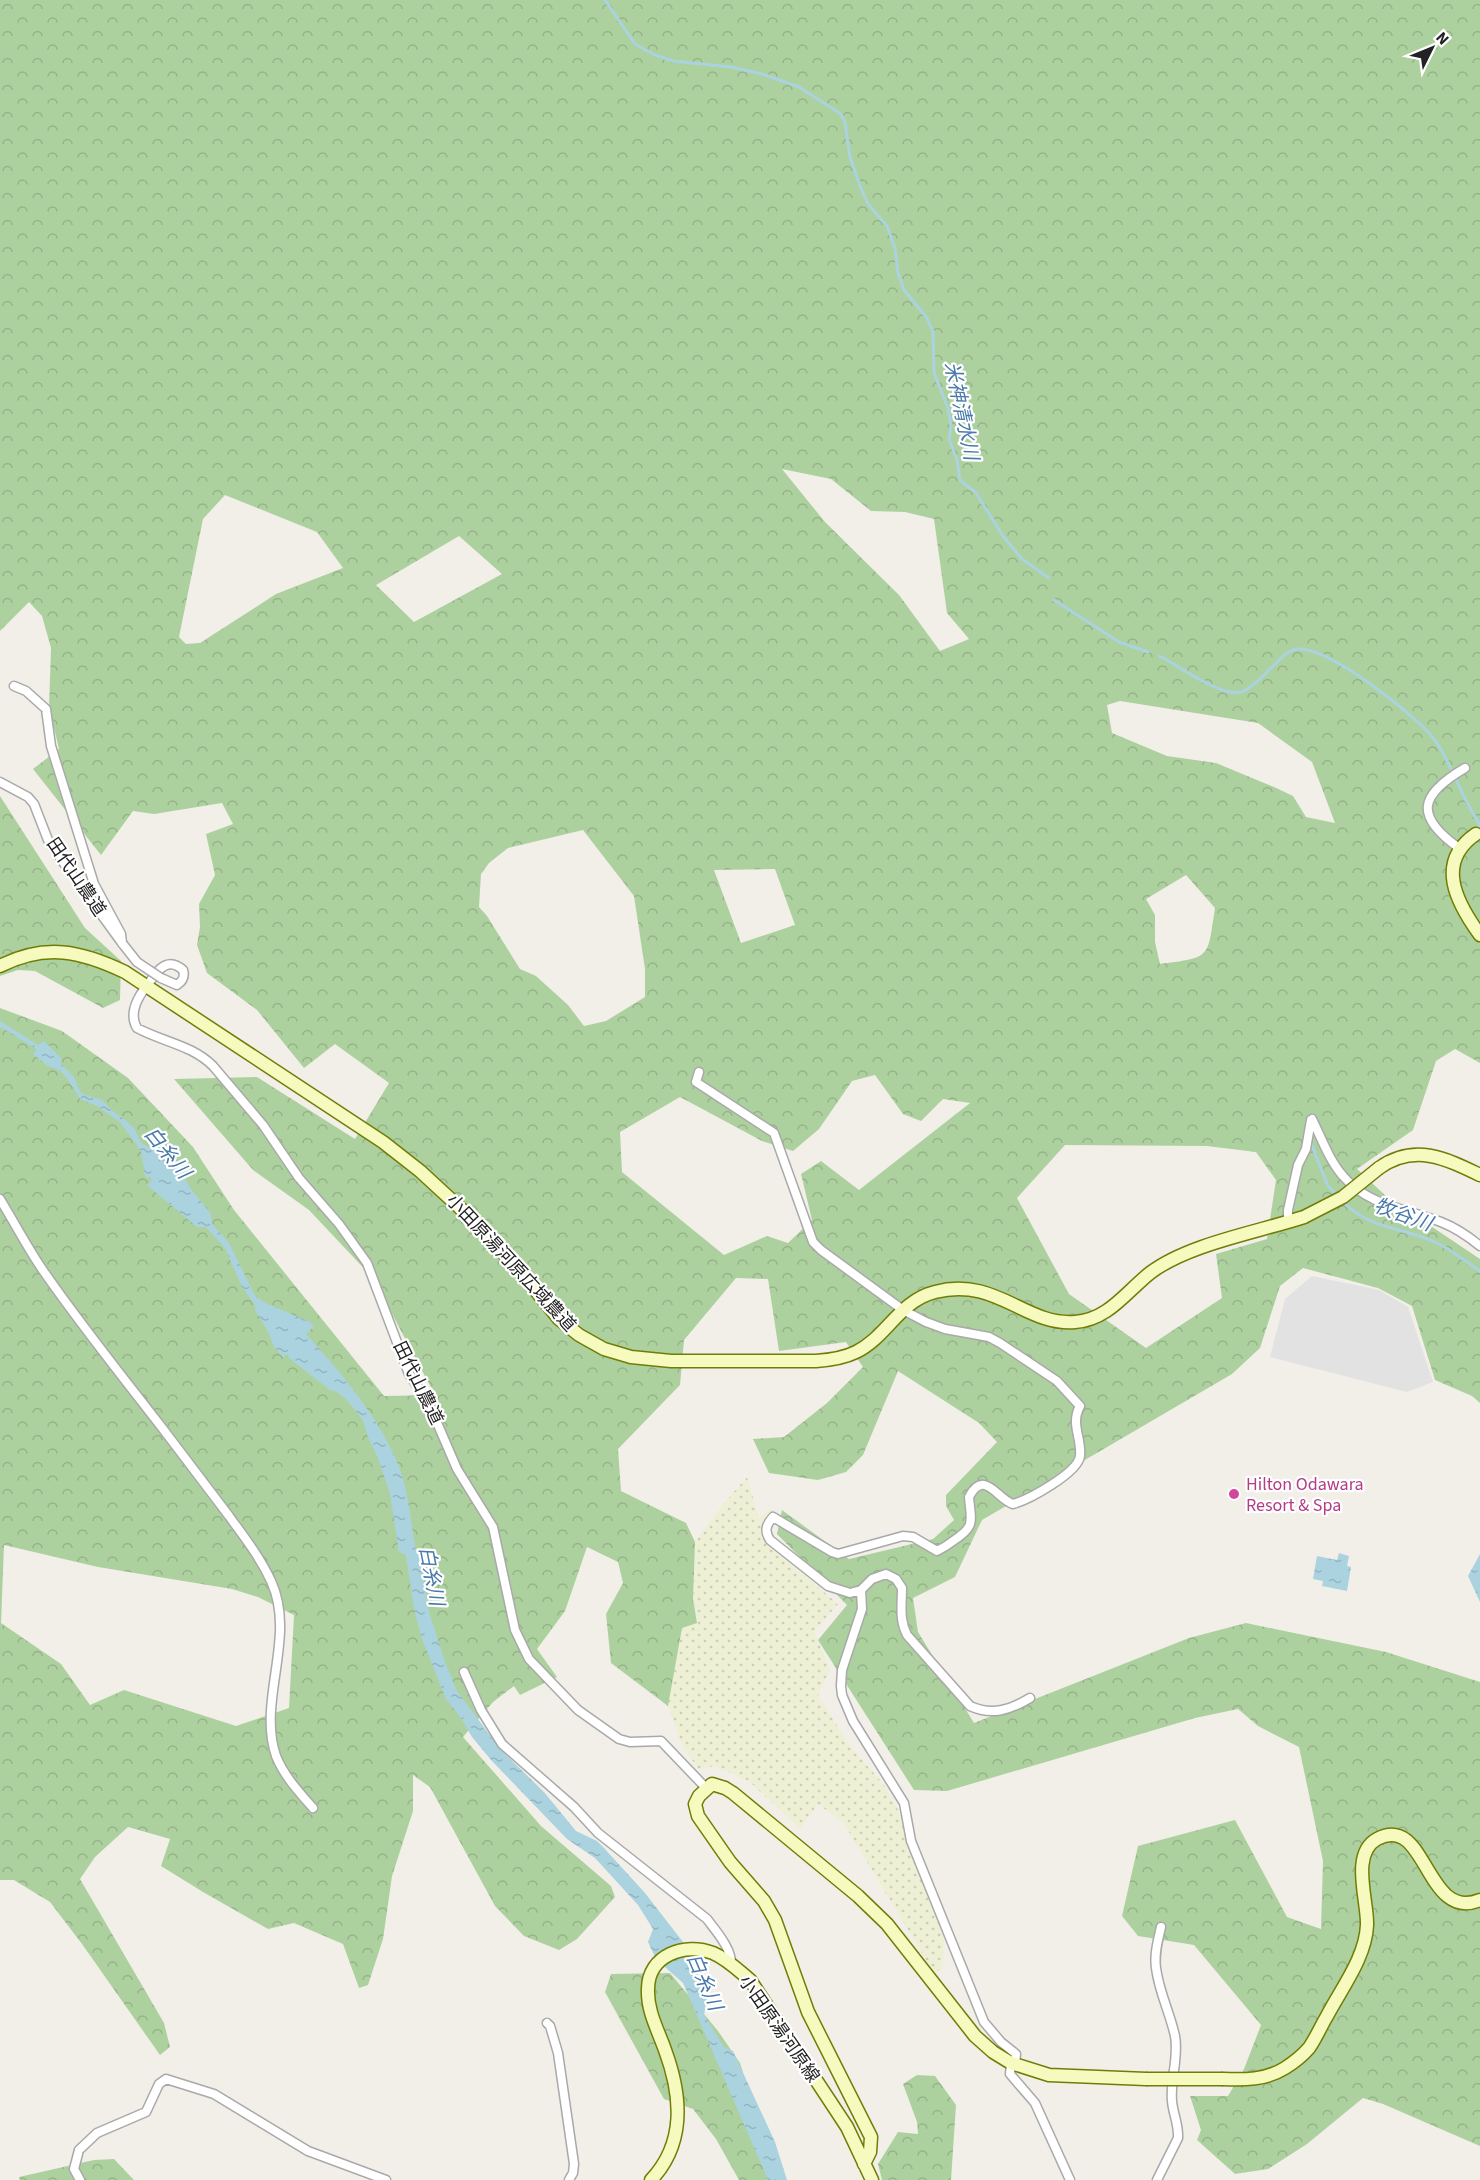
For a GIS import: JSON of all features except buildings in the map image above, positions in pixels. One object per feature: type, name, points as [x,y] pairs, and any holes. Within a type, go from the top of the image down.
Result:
[{"type":"street","points":[[14,687],[26,691],[46,710],[51,746],[94,884],[121,934],[122,943]]},
{"type":"street","points":[[1459,848],[1446,839],[1430,820],[1427,805],[1429,798],[1439,786],[1463,770]]},
{"type":"street","name":"田代山農道","points":[[0,782],[28,797],[34,804],[53,847],[137,962],[148,970],[161,978],[177,986],[182,982],[183,970],[171,963],[164,964],[147,986],[134,1007],[132,1021],[137,1028],[147,1034],[192,1050],[213,1066],[263,1125],[299,1178],[339,1224],[367,1263],[409,1374],[429,1404],[457,1469],[493,1527],[515,1630],[529,1659],[578,1710],[606,1731],[619,1740],[661,1741],[706,1788]]},
{"type":"street","points":[[1478,832],[1459,848],[1453,860],[1453,881],[1459,900],[1480,935]]},
{"type":"street","name":"小田原湯河原広域農道","points":[[0,966],[31,954],[69,952],[97,959],[125,972],[382,1142],[420,1171],[471,1218],[516,1266],[559,1319],[579,1335],[604,1349],[631,1357],[671,1362],[838,1359],[858,1352],[875,1339],[913,1301],[932,1293],[965,1288],[985,1292],[1045,1318],[1076,1322],[1093,1318],[1118,1304],[1149,1274],[1184,1254],[1304,1217],[1343,1197],[1379,1168],[1396,1158],[1422,1154],[1451,1161],[1480,1174]]},
{"type":"street","points":[[699,1072],[696,1082],[774,1133],[813,1242],[821,1250],[903,1310],[926,1322],[945,1329],[989,1337],[1057,1381],[1080,1406],[1075,1420],[1080,1457],[1075,1467],[1064,1476],[1013,1504],[1004,1501],[992,1487],[976,1486],[969,1497],[971,1523],[968,1530],[937,1551],[913,1537],[903,1536],[838,1554],[773,1517],[766,1528],[770,1540],[828,1586],[850,1593],[861,1590],[872,1579],[886,1574],[896,1580],[902,1588],[900,1614],[907,1635],[970,1706],[981,1711],[998,1712],[1015,1707],[1030,1698]]},
{"type":"street","points":[[1288,1222],[1288,1210],[1298,1165],[1306,1149],[1312,1119],[1348,1182],[1380,1203],[1459,1230],[1480,1246]]},
{"type":"street","points":[[0,1199],[41,1267],[83,1327],[195,1471],[262,1562],[275,1589],[280,1616],[272,1707],[272,1736],[283,1772],[313,1808]]},
{"type":"street","points":[[861,1590],[862,1609],[842,1670],[842,1695],[853,1720],[904,1803],[911,1840],[938,1904],[966,1982],[984,2022],[1001,2042],[1016,2054],[1010,2074],[1035,2103],[1070,2180]]},
{"type":"street","points":[[464,1672],[481,1710],[502,1744],[574,1807],[598,1833],[707,1919],[720,1936],[731,1958],[731,1964]]},
{"type":"street","points":[[864,2164],[870,2152],[871,2137],[808,2012],[775,1920],[764,1901],[730,1862],[698,1816],[695,1804],[706,1788],[712,1784],[725,1788],[858,1896],[887,1924],[975,2036],[993,2052],[1013,2064],[1049,2075],[1248,2080],[1283,2070],[1297,2060],[1309,2047],[1356,1963],[1364,1943],[1367,1926],[1362,1878],[1363,1857],[1371,1843],[1379,1838],[1399,1836],[1410,1843],[1441,1891],[1450,1900],[1466,1904],[1480,1900]]},
{"type":"street","points":[[1157,2180],[1179,2133],[1172,2102],[1177,2054],[1175,2036],[1156,1968],[1155,1955],[1161,1927]]},
{"type":"street","name":"小田原湯河原線","points":[[651,2180],[669,2156],[677,2132],[678,2114],[676,2087],[651,2014],[648,1986],[656,1965],[676,1951],[696,1949],[712,1953],[731,1964],[750,1980],[847,2127],[872,2180]]},
{"type":"street","points":[[547,2023],[558,2053],[574,2164],[569,2180]]},
{"type":"street","points":[[80,2180],[74,2169],[79,2150],[97,2133],[146,2112],[159,2084],[166,2079],[214,2094],[308,2151],[386,2180]]},
{"type":"green space","points":[[0,0],[1480,0],[1480,1063],[1455,1049],[1436,1061],[1413,1130],[1357,1169],[1386,1196],[1480,1259],[1480,1403],[1472,1396],[1435,1380],[1412,1306],[1378,1288],[1303,1268],[1280,1286],[1260,1348],[1232,1374],[982,1520],[955,1577],[913,1598],[918,1632],[974,1723],[1189,1638],[1246,1623],[1386,1652],[1480,1682],[1480,2146],[1383,2104],[1363,2098],[1307,2144],[1268,2169],[1235,2174],[1197,2140],[1201,2130],[1190,2096],[1228,2096],[1244,2069],[1261,2025],[1194,1945],[1138,1936],[1122,1916],[1138,1846],[1235,1820],[1287,1917],[1321,1929],[1323,1861],[1299,1747],[1258,1726],[1238,1709],[1195,1718],[947,1791],[914,1790],[818,1640],[847,1605],[777,1534],[782,1510],[849,1559],[933,1539],[954,1520],[946,1506],[946,1495],[997,1442],[979,1423],[898,1371],[863,1455],[846,1472],[818,1480],[769,1473],[753,1439],[784,1437],[827,1403],[863,1367],[846,1342],[779,1351],[768,1279],[736,1278],[684,1340],[680,1385],[618,1449],[621,1491],[686,1523],[695,1542],[693,1599],[697,1623],[682,1628],[668,1706],[611,1663],[606,1614],[623,1583],[618,1562],[587,1547],[565,1611],[537,1649],[557,1677],[520,1695],[514,1686],[493,1702],[463,1737],[541,1826],[611,1886],[615,1897],[577,1939],[559,1950],[524,1936],[495,1906],[430,1787],[413,1775],[413,1811],[392,1876],[383,1939],[368,1985],[359,1988],[343,1944],[294,1923],[268,1929],[161,1866],[170,1839],[128,1827],[95,1857],[80,1879],[164,2023],[170,2047],[160,2055],[50,1902],[14,1880],[0,1880],[0,1008],[62,1031],[128,1078],[193,1147],[234,1210],[384,1396],[435,1395],[373,1278],[309,1210],[253,1170],[174,1079],[257,1077],[355,1139],[389,1083],[335,1044],[304,1068],[257,1010],[207,973],[197,945],[200,927],[199,904],[215,875],[206,834],[233,824],[222,803],[154,814],[133,811],[101,855],[33,769],[59,749],[49,707],[51,648],[42,616],[29,602],[0,631]],"holes":[[[782,469],[831,479],[871,511],[905,512],[934,519],[947,613],[969,639],[940,651],[899,595],[825,522]],[[225,495],[317,532],[343,568],[276,594],[200,643],[186,644],[179,637],[203,519]],[[459,536],[502,574],[414,622],[376,585]],[[1120,701],[1258,723],[1312,762],[1335,823],[1306,817],[1293,796],[1216,763],[1167,756],[1112,733],[1107,705]],[[583,830],[634,896],[645,969],[645,997],[606,1021],[584,1026],[568,1005],[536,976],[520,969],[479,907],[481,874],[489,863],[508,848]],[[775,869],[795,925],[741,943],[714,870]],[[1186,875],[1215,908],[1208,946],[1204,953],[1198,957],[1160,964],[1155,942],[1155,915],[1146,899]],[[875,1075],[903,1114],[921,1121],[943,1099],[970,1103],[859,1190],[821,1161],[801,1174],[812,1220],[788,1243],[767,1236],[724,1255],[622,1172],[620,1132],[680,1097],[762,1141],[793,1151],[819,1129],[852,1081]],[[1065,1145],[1207,1146],[1256,1152],[1276,1180],[1267,1239],[1216,1254],[1222,1298],[1146,1348],[1069,1294],[1017,1198]],[[4,1545],[98,1567],[232,1589],[258,1597],[294,1615],[289,1708],[236,1726],[124,1690],[90,1705],[61,1664],[1,1623]]]},
{"type":"green space","points":[[0,796],[85,928],[121,961],[120,1000],[103,1008],[35,971],[18,970],[0,976]]},
{"type":"green space","points":[[747,1477],[759,1519],[771,1508],[777,1518],[766,1543],[838,1604],[814,1631],[830,1670],[818,1695],[849,1745],[885,1786],[898,1810],[912,1855],[944,1934],[943,1968],[934,1973],[843,1822],[818,1804],[800,1829],[749,1781],[715,1766],[698,1769],[681,1743],[668,1706],[682,1628],[697,1622],[693,1599],[695,1542]]},
{"type":"green space","points":[[670,1973],[718,2031],[740,2063],[769,2157],[779,2180],[739,2180],[716,2139],[693,2109],[664,2099],[605,1992],[611,1974]]},
{"type":"green space","points":[[917,2075],[935,2076],[956,2105],[951,2180],[882,2180],[878,2164],[898,2132],[918,2134],[917,2122],[903,2084]]},
{"type":"green space","points":[[114,2159],[134,2180],[20,2180],[19,2177],[94,2160]]},
{"type":"shaded area","points":[[1312,1276],[1379,1290],[1408,1307],[1433,1382],[1407,1392],[1270,1357],[1285,1299]]},
{"type":"water","name":"白糸川","points":[[0,1021],[38,1045],[44,1041],[61,1058],[61,1064],[74,1077],[79,1090],[83,1094],[102,1100],[134,1128],[141,1143],[152,1149],[176,1144],[181,1150],[168,1161],[170,1164],[174,1161],[191,1189],[211,1214],[212,1224],[229,1243],[255,1296],[314,1326],[306,1334],[344,1377],[367,1408],[387,1440],[400,1468],[416,1551],[419,1552],[429,1612],[457,1691],[501,1750],[544,1792],[576,1831],[597,1841],[604,1848],[645,1893],[683,1942],[692,1957],[693,1966],[708,1990],[704,2015],[724,2047],[733,2051],[775,2142],[787,2180],[768,2180],[683,1983],[656,1959],[648,1942],[653,1929],[638,1905],[595,1858],[567,1839],[491,1760],[446,1699],[422,1639],[414,1609],[406,1555],[399,1552],[390,1494],[363,1420],[345,1398],[330,1390],[289,1358],[288,1354],[283,1357],[274,1347],[268,1331],[255,1310],[255,1305],[242,1287],[225,1248],[206,1227],[197,1227],[147,1185],[152,1180],[150,1177],[146,1178],[141,1151],[120,1122],[97,1106],[80,1099],[61,1071],[48,1066],[33,1054],[37,1049],[0,1027]]},
{"type":"water","points":[[1339,1553],[1349,1556],[1347,1566],[1351,1567],[1347,1591],[1322,1586],[1323,1581],[1313,1579],[1317,1556],[1337,1560]]},
{"type":"water","points":[[1480,1554],[1480,1602],[1468,1576]]},
{"type":"waterway","name":"米神清水川","points":[[605,0],[635,44],[655,55],[673,61],[731,67],[762,74],[799,87],[841,114],[845,122],[850,157],[860,186],[868,204],[887,226],[895,248],[898,273],[904,290],[927,318],[933,332],[934,373],[948,408],[951,426],[949,439],[957,460],[960,480],[976,493],[1003,536],[1022,559],[1049,578]]},
{"type":"waterway","name":"米神清水川","points":[[1054,600],[1119,642],[1148,652]]},
{"type":"waterway","name":"米神清水川","points":[[1159,656],[1211,685],[1232,692],[1241,692],[1249,688],[1282,657],[1294,650],[1312,651],[1330,659],[1390,699],[1433,738],[1480,826]]},
{"type":"waterway","name":"牧谷川","points":[[1311,1143],[1328,1186],[1339,1197]]},
{"type":"waterway","name":"牧谷川","points":[[1343,1202],[1376,1223],[1437,1243],[1480,1271]]},
{"type":"place","name":"Hilton Odawara Resort & Spa","points":[[1234,1494]]}]
